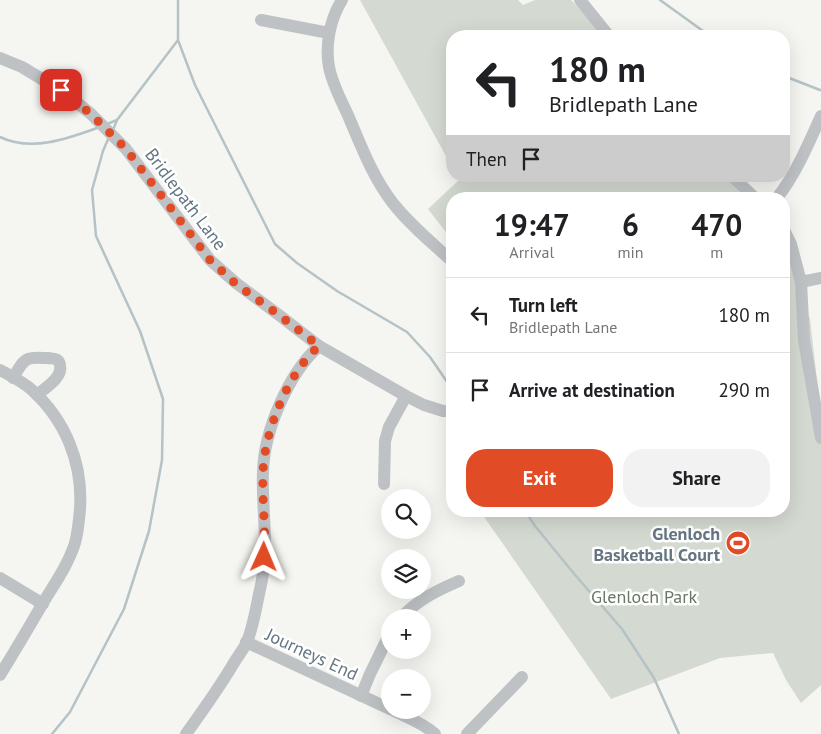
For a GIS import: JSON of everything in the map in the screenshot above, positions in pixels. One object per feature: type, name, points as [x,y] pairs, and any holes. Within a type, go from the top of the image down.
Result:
[{"type":"street","points":[[342,0],[329,33],[329,65],[332,80],[367,159],[392,201],[408,220],[446,255]]},
{"type":"street","points":[[580,0],[603,30]]},
{"type":"street","points":[[261,20],[329,33]]},
{"type":"street","name":"Bridlepath Lane","points":[[0,58],[40,77],[76,101],[91,114],[126,149],[210,260],[236,284],[319,346],[406,396],[424,405],[446,411]]},
{"type":"street","points":[[790,178],[821,116]]},
{"type":"street","points":[[738,182],[749,192]]},
{"type":"street","points":[[790,242],[801,282],[804,340],[816,381],[821,438]]},
{"type":"street","points":[[801,282],[821,278]]},
{"type":"street","points":[[186,734],[222,684],[246,642],[259,595],[263,570],[265,545],[263,472],[275,415],[285,392],[298,371],[319,346]]},
{"type":"street","points":[[13,378],[22,364],[28,359],[56,359],[61,367],[60,372],[53,382],[37,395]]},
{"type":"street","points":[[0,370],[31,389],[53,413],[70,443],[77,466],[80,504],[78,529],[67,564],[0,675]]},
{"type":"street","points":[[384,484],[385,442],[389,427],[406,396]]},
{"type":"street","points":[[0,578],[43,604]]},
{"type":"street","points":[[409,609],[441,588],[459,581]]},
{"type":"street","name":"Journeys End","points":[[246,642],[381,705]]},
{"type":"street","points":[[361,696],[381,651]]},
{"type":"street","points":[[467,734],[522,677]]},
{"type":"street","name":"Journeys End","points":[[411,719],[435,734]]},
{"type":"green space","points":[[360,0],[518,0],[523,5],[535,0],[571,0],[599,30],[446,30],[446,156]]},
{"type":"green space","points":[[457,182],[745,182],[755,192],[446,192]]},
{"type":"green space","points":[[446,192],[446,232],[428,209]]},
{"type":"green space","name":"Glenloch Park","points":[[790,264],[810,319],[821,416],[821,685],[801,703],[786,680],[773,653],[720,658],[611,699],[484,517],[790,517]]},
{"type":"waterway","points":[[178,0],[178,40],[195,85],[275,244],[297,263],[337,291],[407,332],[430,357],[446,380]]},
{"type":"waterway","points":[[660,0],[702,30]]},
{"type":"waterway","points":[[113,130],[117,120],[178,40]]},
{"type":"waterway","points":[[790,78],[820,90]]},
{"type":"waterway","points":[[107,124],[117,120]]},
{"type":"waterway","points":[[0,137],[12,141],[36,144],[61,140],[97,128]]},
{"type":"waterway","points":[[52,734],[70,712],[124,609],[149,531],[162,460],[163,399],[140,331],[96,236],[92,190],[109,137]]},
{"type":"waterway","points":[[529,517],[576,576],[622,629],[654,678],[679,734]]},
{"type":"place","name":"Glenloch Basketball Court","points":[[738,543]]},
{"type":"route","points":[[61,90],[91,114],[126,149],[210,260],[224,274],[319,346],[298,371],[285,392],[275,415],[263,472],[264,557]]}]
